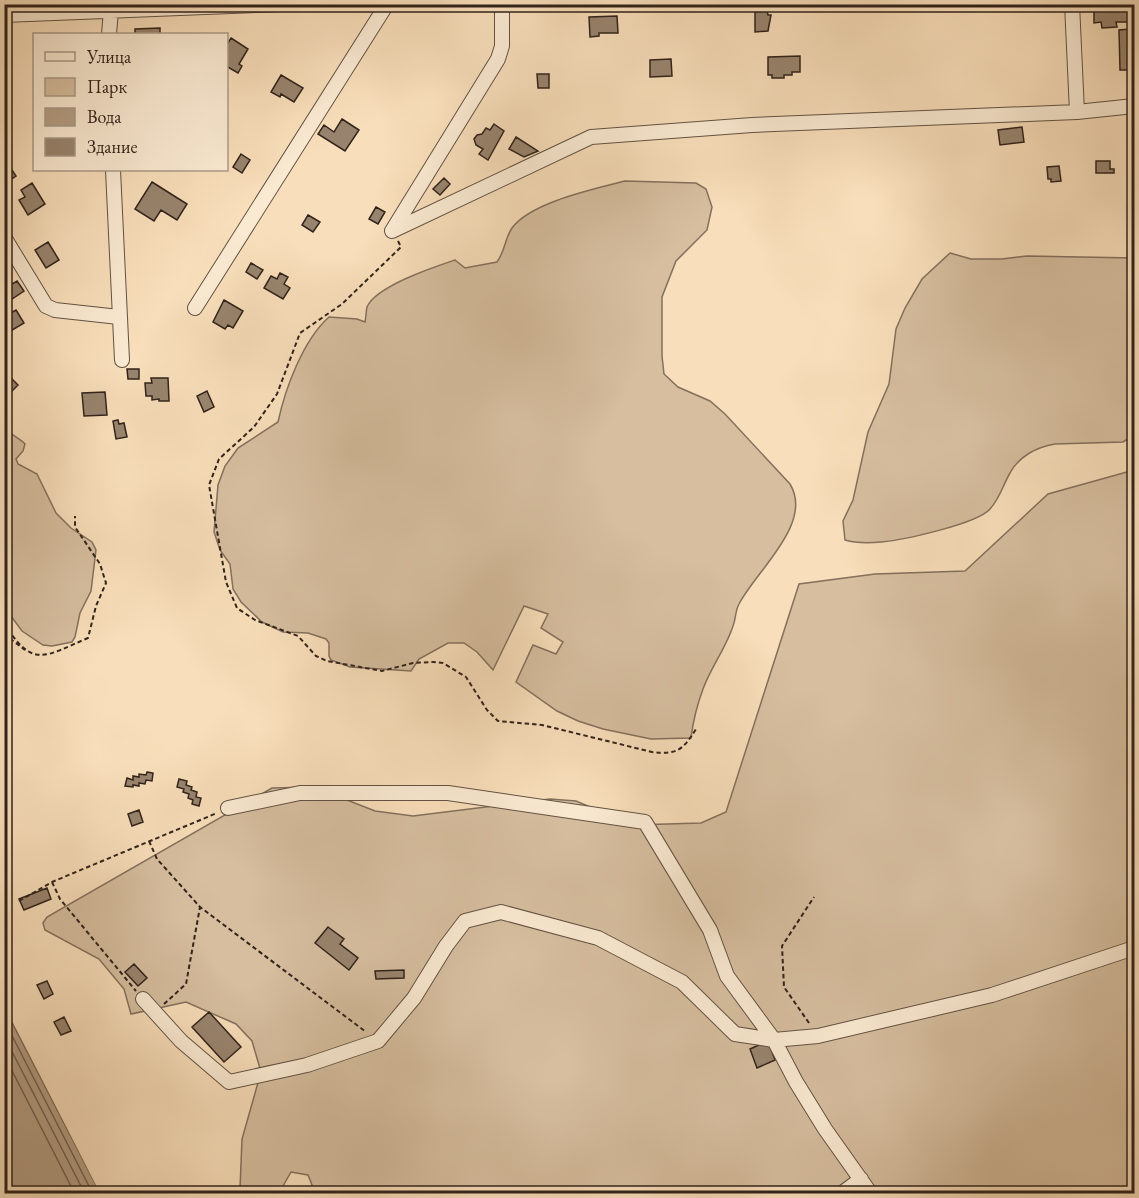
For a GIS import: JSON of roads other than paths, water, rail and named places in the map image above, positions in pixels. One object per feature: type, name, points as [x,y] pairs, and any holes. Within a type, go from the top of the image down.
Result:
[{"type":"street","points":[[195,308],[387,4]]},
{"type":"street","points":[[502,4],[502,46],[498,59],[392,231],[591,137],[752,125],[1077,112],[1134,106]]},
{"type":"street","points":[[1072,4],[1077,112]]},
{"type":"street","points":[[4,15],[20,9],[111,11],[149,7],[278,5]]},
{"type":"street","points":[[109,33],[111,11]]},
{"type":"street","points":[[113,171],[122,360]]},
{"type":"street","points":[[4,237],[46,306],[55,310],[119,317]]},
{"type":"street","points":[[228,808],[300,793],[448,793],[645,822],[710,930],[727,976],[774,1040],[819,1119],[871,1194]]},
{"type":"street","points":[[143,999],[181,1041],[229,1082],[307,1065],[378,1041],[414,998],[446,946],[465,921],[501,912],[598,938],[682,982],[735,1034],[774,1040],[818,1036],[992,995],[1134,948]]},
{"type":"street","points":[[841,1194],[861,1179]]},
{"type":"water","points":[[4,1007],[100,1193],[5,1193]]}]
